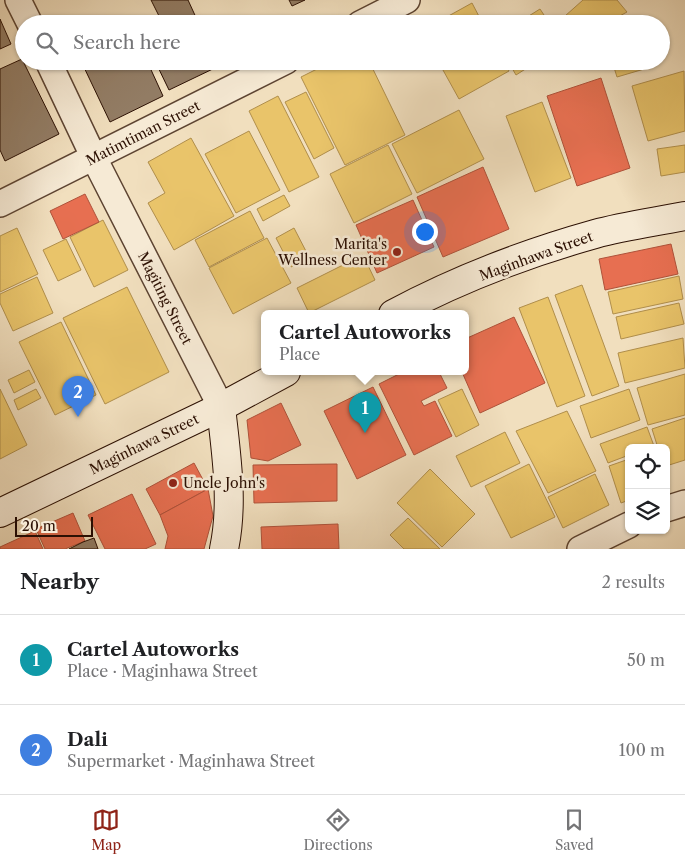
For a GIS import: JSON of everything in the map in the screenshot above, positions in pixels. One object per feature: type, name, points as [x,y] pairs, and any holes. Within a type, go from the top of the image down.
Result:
[{"type":"street","points":[[18,0],[26,15]]},
{"type":"street","points":[[378,15],[407,0]]},
{"type":"street","name":"Magiting Street","points":[[52,70],[94,158],[221,407],[229,482],[228,530],[224,549]]},
{"type":"street","name":"Matimtiman Street","points":[[0,204],[268,70]]},
{"type":"street","name":"Maginhawa Street","points":[[402,310],[503,265],[535,253],[596,234],[685,216]]},
{"type":"street","name":"Maginhawa Street","points":[[0,513],[221,407],[280,375]]},
{"type":"street","points":[[670,507],[685,503]]},
{"type":"street","points":[[580,549],[625,528]]},
{"type":"building: Homes","points":[[583,0],[617,0],[627,12],[622,15],[566,15]]},
{"type":"building: Homes","points":[[472,3],[478,15],[450,15]]},
{"type":"building: Homes","points":[[540,9],[544,15],[530,15]]},
{"type":"building: Homes","points":[[315,70],[373,70],[405,135],[345,165],[301,77]]},
{"type":"building: Homes","points":[[443,70],[508,70],[509,71],[459,99]]},
{"type":"building: Homes","points":[[513,70],[524,70],[516,75]]},
{"type":"building: Homes","points":[[615,70],[641,70],[617,77]]},
{"type":"building: Homes","points":[[684,71],[685,131],[648,141],[632,86]]},
{"type":"building: Homes","points":[[306,92],[334,148],[314,159],[285,102]]},
{"type":"building: Homes","points":[[278,96],[319,177],[289,192],[249,111]]},
{"type":"building: Homes","points":[[542,102],[571,178],[535,192],[506,116]]},
{"type":"building: Homes","points":[[459,110],[484,159],[417,193],[392,144]]},
{"type":"building: Homes","points":[[249,131],[280,190],[236,213],[205,154]]},
{"type":"building: Homes","points":[[191,138],[234,216],[174,250],[148,203],[165,193],[148,162]]},
{"type":"building: Homes","points":[[388,145],[412,194],[354,223],[330,174]]},
{"type":"building: Homes","points":[[685,145],[685,172],[661,176],[657,149]]},
{"type":"building: Homes","points":[[284,195],[290,206],[263,221],[257,209]]},
{"type":"building: Homes","points":[[250,211],[264,238],[209,267],[195,240]]},
{"type":"building: Homes","points":[[103,220],[128,270],[94,287],[70,237]]},
{"type":"building: Homes","points":[[17,228],[38,274],[0,292],[0,236]]},
{"type":"building: Homes","points":[[294,228],[309,257],[291,267],[276,238]]},
{"type":"building: Homes","points":[[267,238],[291,283],[233,314],[209,268]]},
{"type":"building: Homes","points":[[66,239],[81,270],[58,281],[43,250]]},
{"type":"building: Homes","points":[[363,255],[375,280],[315,310],[308,310],[297,288]]},
{"type":"building: Homes","points":[[679,276],[683,299],[613,314],[608,292]]},
{"type":"building: Homes","points":[[37,277],[53,313],[13,331],[0,303],[0,294]]},
{"type":"building: Homes","points":[[582,285],[619,386],[592,396],[555,295]]},
{"type":"building: Homes","points":[[127,287],[169,372],[105,404],[63,318]]},
{"type":"building: Homes","points":[[548,297],[585,396],[557,407],[519,308]]},
{"type":"building: Homes","points":[[679,303],[684,324],[621,339],[616,317]]},
{"type":"building: Homes","points":[[61,322],[96,395],[55,415],[19,342]]},
{"type":"building: Homes","points":[[683,338],[685,368],[625,383],[618,353]]},
{"type":"building: Homes","points":[[29,370],[35,382],[14,393],[8,380]]},
{"type":"building: Homes","points":[[685,374],[685,415],[648,425],[637,388]]},
{"type":"building: Homes","points":[[0,389],[27,445],[0,459]]},
{"type":"building: Homes","points":[[36,389],[41,398],[18,410],[14,400]]},
{"type":"building: Homes","points":[[462,389],[479,425],[456,437],[438,400]]},
{"type":"building: Homes","points":[[629,389],[640,420],[591,438],[580,406]]},
{"type":"building: Homes","points":[[567,411],[596,471],[548,493],[516,431]]},
{"type":"building: Homes","points":[[685,418],[685,460],[670,465],[670,444],[657,444],[652,429]]},
{"type":"building: Homes","points":[[647,427],[653,444],[625,444],[625,457],[608,463],[600,444]]},
{"type":"building: Homes","points":[[505,432],[520,463],[471,487],[456,456]]},
{"type":"building: Homes","points":[[625,460],[625,502],[621,503],[609,466]]},
{"type":"building: Homes","points":[[529,464],[555,517],[511,538],[485,486]]},
{"type":"building: Homes","points":[[430,469],[475,514],[442,547],[397,503]]},
{"type":"building: Homes","points":[[595,474],[609,505],[563,528],[548,497]]},
{"type":"building: Homes","points":[[408,518],[440,549],[404,549],[390,535]]},
{"type":"building: Shops","points":[[601,78],[630,168],[577,186],[547,96]]},
{"type":"building: Shops","points":[[483,167],[509,229],[443,257],[417,197]]},
{"type":"building: Shops","points":[[85,194],[99,222],[63,239],[50,211]]},
{"type":"building: Shops","points":[[413,200],[434,247],[377,273],[356,225]]},
{"type":"building: Shops","points":[[671,244],[678,274],[605,290],[599,259]]},
{"type":"building: Shops","points":[[514,317],[545,383],[480,413],[463,375],[469,375],[469,337]]},
{"type":"building: Shops","points":[[397,375],[440,375],[447,388],[421,401],[424,406],[435,401],[452,436],[414,455],[379,384]]},
{"type":"building: Shops","points":[[373,387],[406,455],[357,479],[324,411]]},
{"type":"building: Shops","points":[[281,403],[301,445],[268,461],[251,458],[247,420]]},
{"type":"building: Shops","points":[[194,463],[208,489],[160,515],[146,489]]},
{"type":"building: Shops","points":[[337,464],[337,501],[254,503],[253,465]]},
{"type":"building: Shops","points":[[208,489],[213,516],[204,549],[165,549],[168,536],[160,515]]},
{"type":"building: Shops","points":[[132,494],[156,544],[145,549],[105,549],[88,515]]},
{"type":"building: Shops","points":[[73,513],[85,541],[65,549],[45,549],[36,529]]},
{"type":"building: Shops","points":[[338,524],[339,549],[262,549],[261,527]]},
{"type":"building: Shops","points":[[35,531],[43,549],[0,549],[0,547]]},
{"type":"building: Other","points":[[151,0],[188,0],[195,15],[158,15]]},
{"type":"building: Other","points":[[289,0],[305,0],[292,6]]},
{"type":"building: Other","points":[[0,19],[11,44],[0,49]]},
{"type":"building: Other","points":[[15,62],[15,70],[27,70],[59,134],[5,161],[0,150],[0,69]]},
{"type":"building: Other","points":[[85,70],[151,70],[163,96],[110,122]]},
{"type":"building: Other","points":[[159,70],[211,70],[169,90]]},
{"type":"building: Other","points":[[94,538],[98,549],[69,549],[83,542]]},
{"type":"place","name":"Marita's Wellness Center","points":[[397,252]]},
{"type":"place","name":"Dali","points":[[78,417]]},
{"type":"place","name":"Cartel Autoworks","points":[[365,433]]},
{"type":"place","name":"Uncle John's","points":[[173,483]]}]
